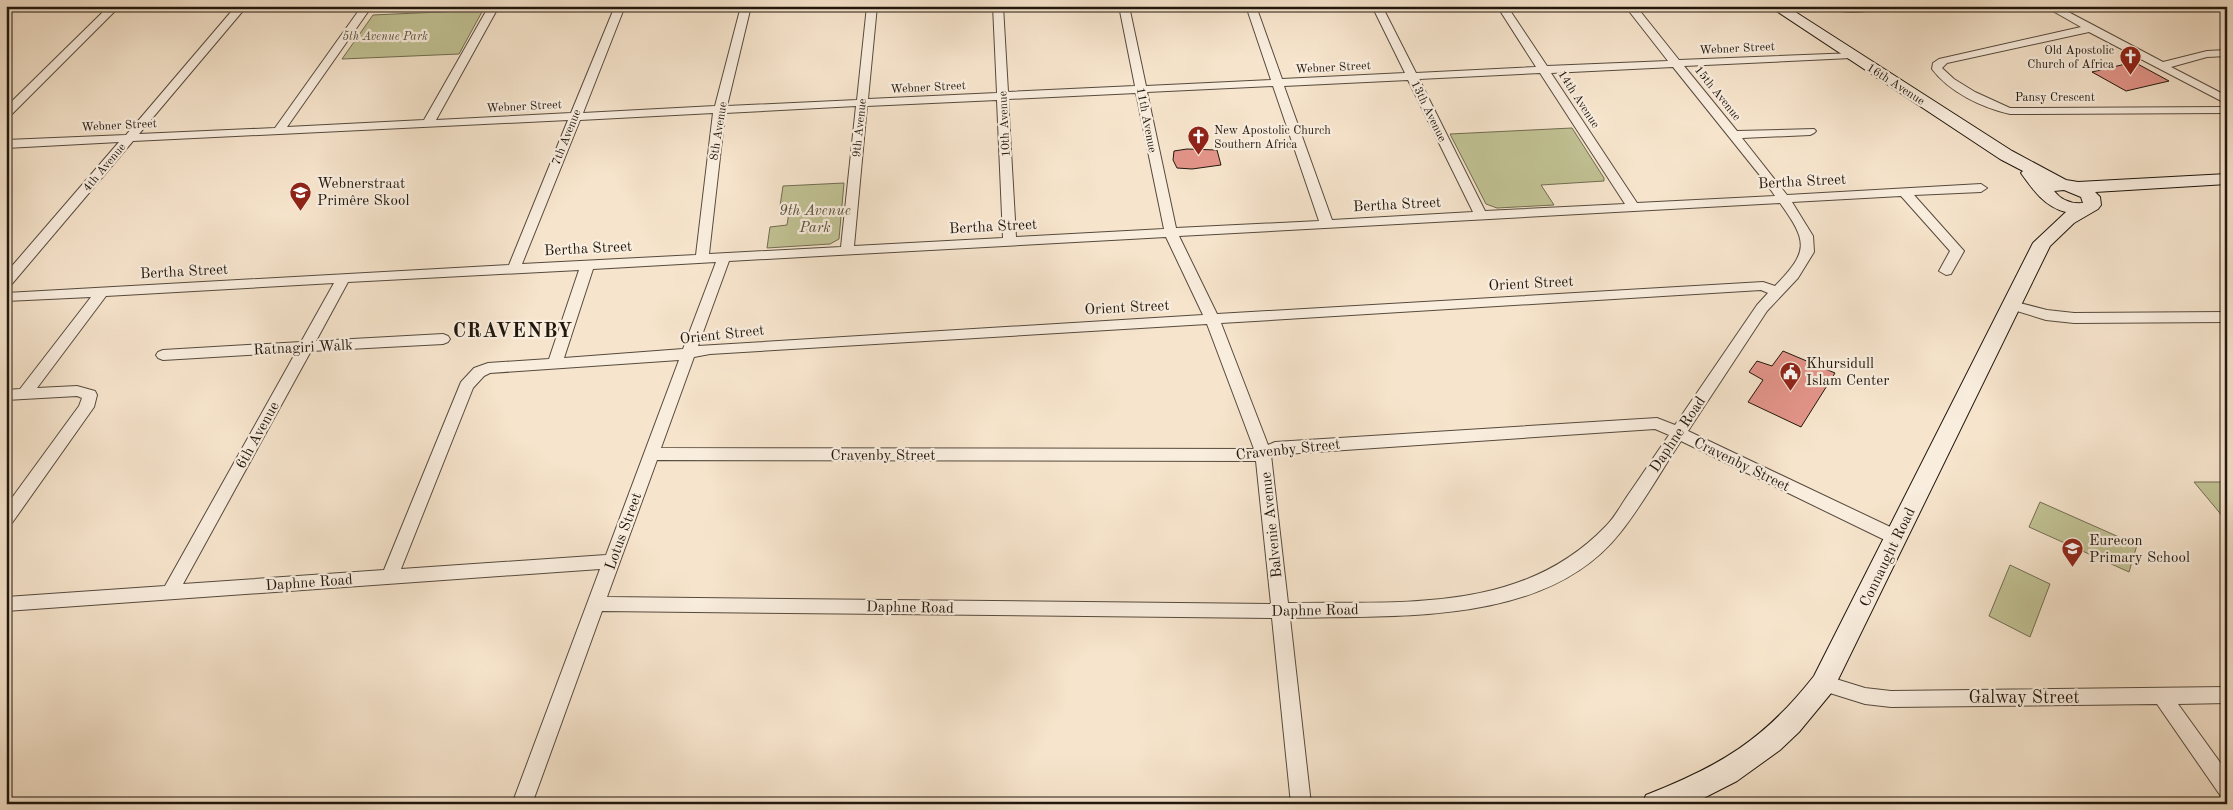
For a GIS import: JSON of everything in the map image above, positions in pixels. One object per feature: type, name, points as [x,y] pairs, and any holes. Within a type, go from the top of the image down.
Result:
[{"type":"street","points":[[6,114],[115,6]]},
{"type":"street","name":"4th Avenue","points":[[6,282],[242,6]]},
{"type":"street","points":[[278,131],[367,6]]},
{"type":"street","points":[[428,124],[494,6]]},
{"type":"street","name":"7th Avenue","points":[[514,268],[620,6]]},
{"type":"street","name":"8th Avenue","points":[[702,258],[720,110],[746,6]]},
{"type":"street","name":"9th Avenue","points":[[847,251],[872,6]]},
{"type":"street","name":"10th Avenue","points":[[998,6],[1010,241]]},
{"type":"street","name":"11th Avenue","points":[[1124,6],[1170,233]]},
{"type":"street","points":[[1251,6],[1327,224]]},
{"type":"street","name":"13th Avenue","points":[[1377,6],[1481,216]]},
{"type":"street","name":"14th Avenue","points":[[1502,6],[1634,207]]},
{"type":"street","name":"15th Avenue","points":[[1630,6],[1783,198]]},
{"type":"street","name":"16th Avenue","points":[[1776,6],[2016,161],[2059,191],[2087,194],[2088,205]]},
{"type":"street","points":[[1831,6],[1850,10],[1875,6]]},
{"type":"street","points":[[2049,6],[2227,101]]},
{"type":"street","name":"Pansy Crescent","points":[[2091,28],[1943,61],[1937,65],[1937,69],[1945,77],[1989,105],[2010,111],[2227,110]]},
{"type":"street","points":[[2161,66],[2208,54],[2227,53]]},
{"type":"street","name":"Webner Street","points":[[6,144],[1677,65],[1851,55]]},
{"type":"street","points":[[1734,135],[1810,131]]},
{"type":"street","name":"Connaught Road","points":[[1660,803],[1718,776],[1759,750],[1790,723],[1823,683],[1897,538],[2042,243],[2043,231],[2059,191],[2142,183],[2227,179]]},
{"type":"street","name":"Connaught Road","points":[[2042,243],[2088,205],[2142,183]]},
{"type":"street","name":"Bertha Street","points":[[6,297],[1981,188]]},
{"type":"street","points":[[2059,191],[2066,206],[2088,205]]},
{"type":"street","points":[[1904,192],[1957,251],[1946,271]]},
{"type":"street","name":"Daphne Road","points":[[596,604],[1280,611],[1439,608],[1492,600],[1540,584],[1568,568],[1599,545],[1614,529],[1677,432],[1762,308],[1793,275],[1807,252],[1807,236],[1783,198]]},
{"type":"street","name":"Balvenie Avenue","points":[[1170,233],[1212,319],[1263,453],[1301,804]]},
{"type":"street","name":"Lotus Street","points":[[522,804],[724,257]]},
{"type":"street","points":[[555,362],[588,264]]},
{"type":"street","name":"6th Avenue","points":[[170,592],[344,278]]},
{"type":"street","name":"Orient Street","points":[[390,576],[466,386],[479,372],[498,366],[662,356],[710,349],[1718,288],[1763,286],[1777,292]]},
{"type":"street","points":[[24,394],[103,291]]},
{"type":"street","points":[[2012,305],[2046,315],[2074,318],[2227,317]]},
{"type":"street","name":"Ratnagiri Walk","points":[[163,356],[443,339]]},
{"type":"street","points":[[6,395],[77,391],[90,395],[86,407],[6,519]]},
{"type":"street","name":"Cravenby Street","points":[[652,454],[1252,456],[1275,448],[1658,424],[1897,538]]},
{"type":"street","name":"Daphne Road","points":[[6,604],[612,561]]},
{"type":"street","name":"Galway Street","points":[[1823,683],[1865,696],[1890,699],[2227,695]]},
{"type":"street","points":[[2162,696],[2227,789]]},
{"type":"green space","name":"5th Avenue Park","points":[[483,10],[459,54],[342,59],[373,15]]},
{"type":"green space","points":[[1572,128],[1604,178],[1604,181],[1541,185],[1554,205],[1497,208],[1486,204],[1450,134]]},
{"type":"green space","name":"9th Avenue Park","points":[[844,183],[839,239],[830,244],[767,248],[770,227],[787,225],[790,206],[780,206],[783,186]]},
{"type":"green space","points":[[2194,482],[2227,482],[2227,518],[2224,518]]},
{"type":"green space","points":[[2040,502],[2137,545],[2129,572],[2029,527]]},
{"type":"green space","points":[[2010,565],[2050,584],[2030,637],[1989,616]]},
{"type":"building","name":"Old Apostolic Church of Africa","points":[[2134,62],[2169,81],[2126,91],[2092,72]]},
{"type":"building","name":"New Apostolic Church Southern Africa","points":[[1187,149],[1217,150],[1221,165],[1192,169],[1177,168],[1173,160],[1174,151]]},
{"type":"building","name":"Khursidull Islam Center","points":[[1783,351],[1835,373],[1801,427],[1748,402],[1763,380],[1749,372],[1757,361],[1772,366]]},
{"type":"place","name":"Old Apostolic Church of Africa","points":[[2130,76]]},
{"type":"place","name":"New Apostolic Church Southern Africa","points":[[1198,156]]},
{"type":"place","name":"Webnerstraat Primêre Skool","points":[[301,211]]},
{"type":"place","name":"Khursidull Islam Center","points":[[1790,391]]},
{"type":"place","name":"Eurecon Primary School","points":[[2073,568]]},
{"type":"district","name":"CRAVENBY","points":[[513,330]]}]
